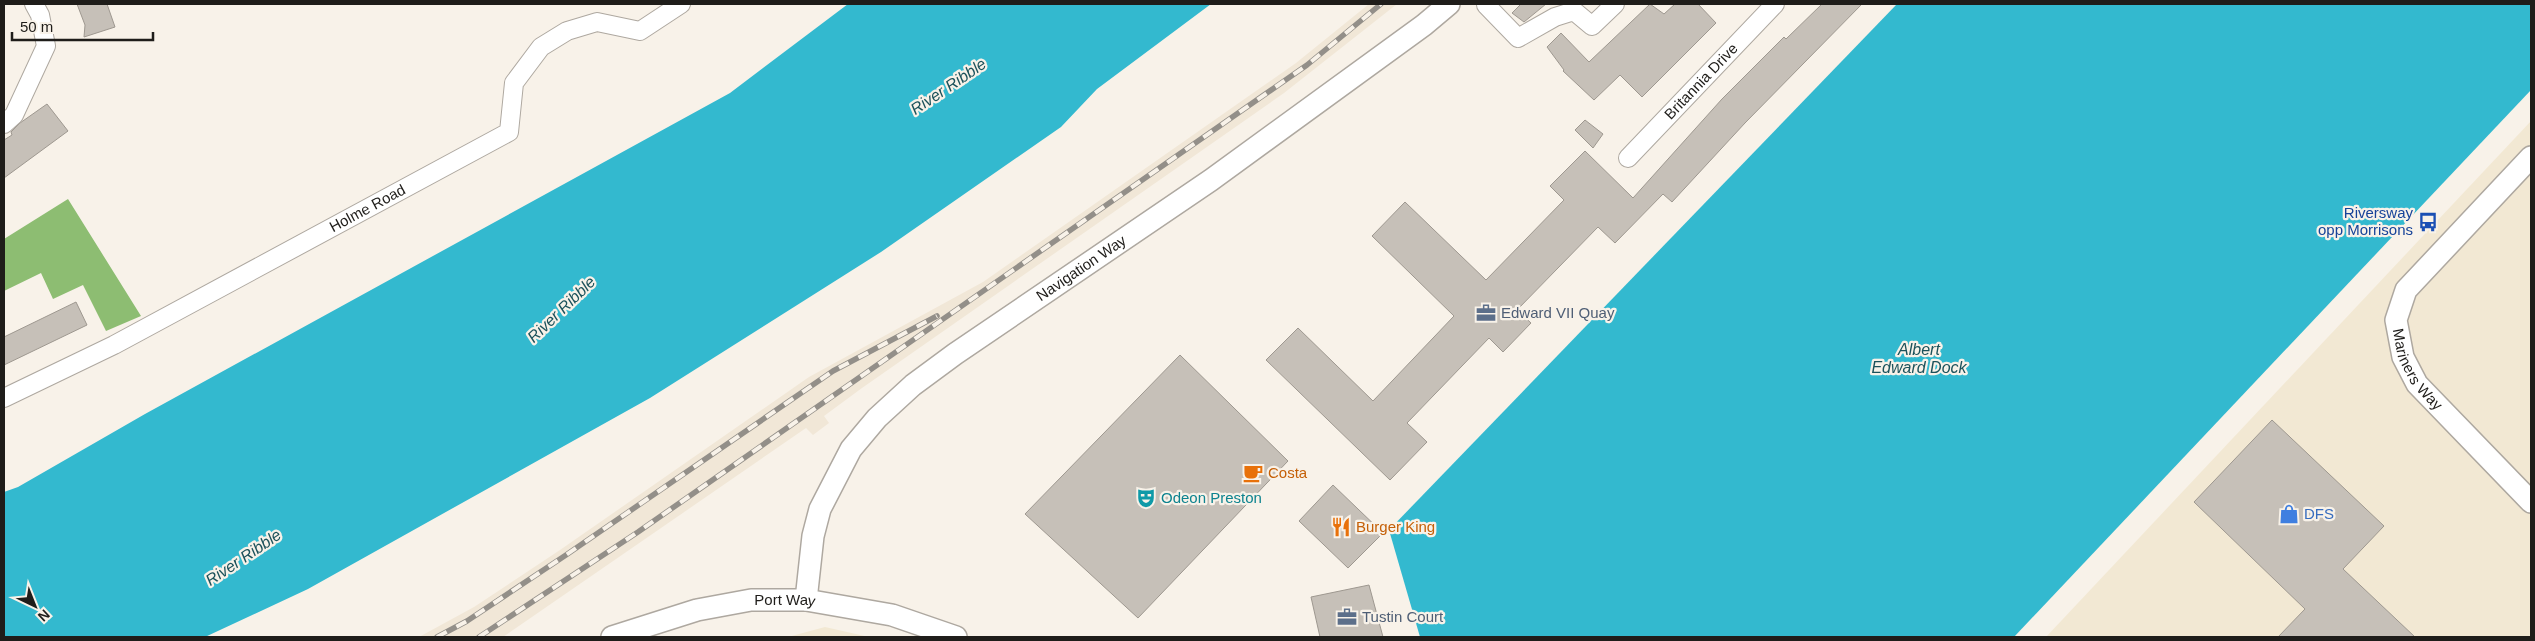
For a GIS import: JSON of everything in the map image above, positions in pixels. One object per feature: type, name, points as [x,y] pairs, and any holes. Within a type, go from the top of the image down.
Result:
[{"type":"street","points":[[4,124],[14,116],[46,46],[40,15],[34,4]]},
{"type":"street","name":"Holme Road","points":[[4,398],[114,345],[510,132],[514,83],[540,47],[567,31],[597,22],[640,31],[681,4]]},
{"type":"street","name":"Navigation Way","points":[[806,600],[812,536],[820,509],[851,449],[877,418],[913,385],[955,354],[1211,180],[1449,4]]},
{"type":"street","points":[[1486,5],[1518,38],[1555,17],[1574,11],[1592,26],[1615,4]]},
{"type":"street","name":"Britannia Drive","points":[[1628,158],[1775,4]]},
{"type":"street","name":"Mariners Way","points":[[2531,157],[2406,290],[2396,320],[2404,357],[2417,384],[2531,502]]},
{"type":"street","name":"Port Way","points":[[612,637],[697,610],[751,600],[806,600],[892,615],[956,637]]},
{"type":"shaded area","points":[[1369,4],[1397,4],[1284,93],[824,416],[829,423],[813,435],[806,428],[503,637],[419,637],[474,607],[560,550],[809,377],[983,282],[1296,63]]},
{"type":"shaded area","points":[[2531,121],[2531,637],[2046,637]]},
{"type":"shaded area","points":[[825,627],[869,637],[788,637]]},
{"type":"green space","points":[[68,199],[141,316],[106,331],[83,285],[53,299],[41,273],[4,291],[4,239]]},
{"type":"water","name":"River Ribble","points":[[848,4],[1211,4],[1097,89],[1061,127],[881,252],[650,398],[308,589],[205,637],[4,637],[4,492],[18,487],[145,414],[730,93]]},
{"type":"water","name":"Albert Edward Dock","points":[[1897,4],[2531,4],[2531,90],[2014,637],[1420,637],[1389,530]]},
{"type":"building","points":[[77,4],[107,4],[115,27],[84,37],[85,25]]},
{"type":"building","points":[[1521,4],[1546,4],[1524,22],[1512,13]]},
{"type":"building","points":[[1650,4],[1664,14],[1675,4],[1698,4],[1716,23],[1642,97],[1620,75],[1594,100],[1563,71],[1547,47],[1561,33],[1589,62]]},
{"type":"building","name":"Edward VII Quay","points":[[1822,4],[1862,4],[1745,123],[1672,202],[1663,194],[1615,243],[1598,227],[1517,310],[1531,323],[1503,352],[1489,338],[1407,423],[1427,442],[1390,480],[1266,360],[1298,328],[1373,401],[1454,316],[1372,236],[1405,202],[1486,280],[1564,200],[1550,186],[1585,151],[1633,198],[1722,99],[1784,37],[1786,39]]},
{"type":"building","points":[[47,104],[68,131],[4,178],[4,140],[12,135],[11,132],[20,123]]},
{"type":"building","points":[[1585,120],[1603,134],[1593,148],[1575,130]]},
{"type":"building","points":[[76,302],[87,325],[4,365],[4,337]]},
{"type":"building","name":"Odeon Preston","points":[[1180,355],[1288,461],[1138,618],[1025,514]]},
{"type":"building","name":"DFS","points":[[2272,420],[2384,526],[2343,569],[2415,637],[2278,637],[2305,609],[2194,502]]},
{"type":"building","name":"Burger King","points":[[1333,485],[1383,533],[1348,568],[1299,521]]},
{"type":"building","name":"Tustin Court","points":[[1369,585],[1383,637],[1320,637],[1311,597]]},
{"type":"railway","points":[[479,637],[638,532],[1307,65],[1381,4]]},
{"type":"railway","points":[[437,637],[467,621],[566,555],[833,371],[937,316]]},
{"type":"place","name":"Riversway opp Morrisons","points":[[2428,222]]},
{"type":"place","name":"Edward VII Quay","points":[[1486,313]]},
{"type":"place","name":"Costa","points":[[1253,473]]},
{"type":"place","name":"Odeon Preston","points":[[1146,498]]},
{"type":"place","name":"DFS","points":[[2289,514]]},
{"type":"place","name":"Burger King","points":[[1341,527]]},
{"type":"place","name":"Tustin Court","points":[[1347,617]]}]
